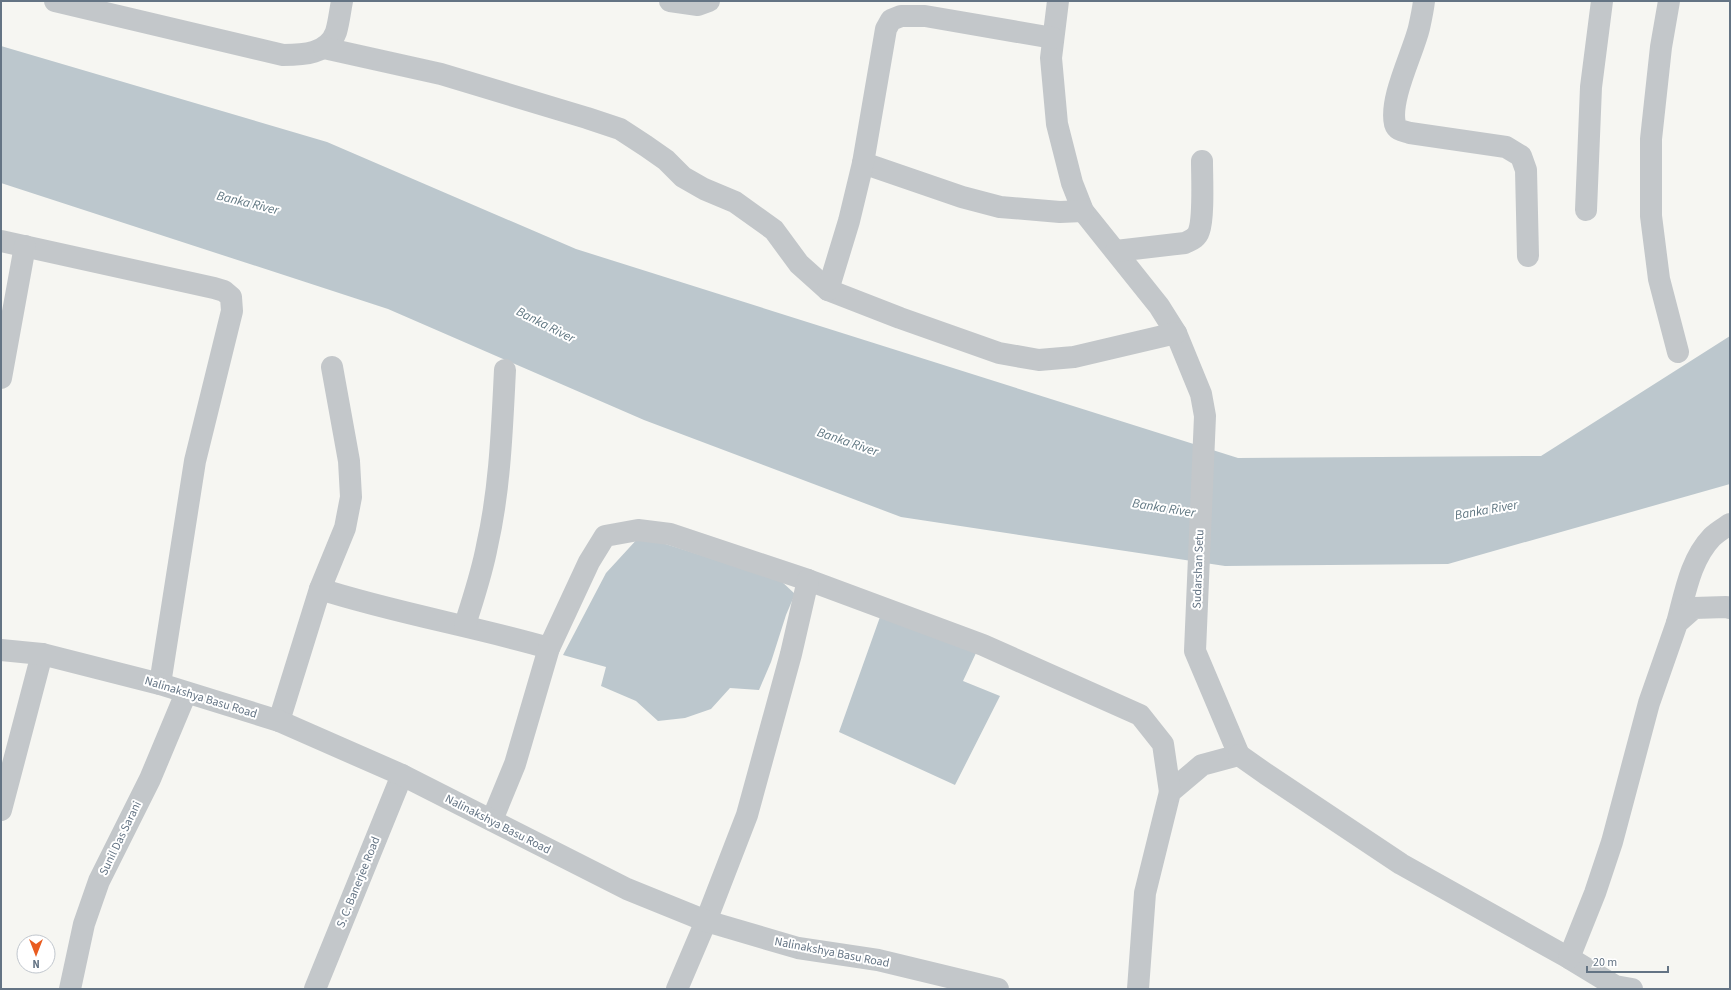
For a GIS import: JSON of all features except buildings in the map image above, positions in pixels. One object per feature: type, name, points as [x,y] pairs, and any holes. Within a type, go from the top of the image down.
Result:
[{"type":"street","points":[[55,1],[283,55],[306,54],[324,48],[441,74],[620,129],[666,160],[684,177],[704,189],[735,202],[774,230],[799,264],[828,290],[900,318],[999,353],[1039,360],[1074,357],[1176,333]]},
{"type":"street","points":[[324,48],[336,33],[342,1]]},
{"type":"street","points":[[670,1],[698,5],[709,1]]},
{"type":"street","name":"Sudarshan Setu","points":[[1058,1],[1051,58],[1057,124],[1072,182],[1083,211],[1159,306],[1176,333],[1201,394],[1204,416],[1195,651],[1239,755]]},
{"type":"street","points":[[1424,1],[1419,29],[1398,92],[1394,114],[1396,125],[1400,131],[1506,147],[1522,156],[1526,170],[1528,256]]},
{"type":"street","points":[[1586,210],[1591,87],[1602,1]]},
{"type":"street","points":[[1669,1],[1661,47],[1651,139],[1651,216],[1659,278],[1678,352]]},
{"type":"street","points":[[828,290],[849,221],[863,163],[886,29],[891,20],[926,9],[1053,38]]},
{"type":"street","points":[[1116,251],[1185,243],[1194,239],[1199,231],[1201,215],[1202,161]]},
{"type":"street","points":[[863,163],[962,197],[1000,207],[1060,212],[1083,211]]},
{"type":"street","points":[[1,241],[214,288],[224,291],[231,298],[232,311],[195,461],[160,684]]},
{"type":"street","points":[[1,378],[25,246]]},
{"type":"street","points":[[279,721],[320,589],[345,528],[351,497],[349,461],[332,367]]},
{"type":"street","points":[[465,625],[487,546],[494,508],[501,443],[505,370]]},
{"type":"street","points":[[1569,958],[1595,893],[1612,842],[1649,703],[1677,623],[1688,581],[1698,555],[1713,537],[1730,524]]},
{"type":"street","points":[[492,820],[515,764],[548,648],[589,562],[605,536],[638,530],[670,534],[808,580],[982,645],[1140,715],[1163,744],[1170,792],[1144,893],[1138,989]]},
{"type":"street","points":[[677,989],[706,921],[747,815],[808,580]]},
{"type":"street","points":[[320,589],[363,603],[465,625],[548,648]]},
{"type":"street","points":[[1677,623],[1694,608],[1730,608]]},
{"type":"street","name":"Nalinakshya Basu Road","points":[[1,650],[42,654],[160,684],[279,721],[402,775],[627,889],[706,921],[798,948],[878,960],[998,989]]},
{"type":"street","points":[[1,810],[42,654]]},
{"type":"street","name":"Sunil Das Sarani","points":[[70,989],[84,924],[99,881],[150,779],[186,693]]},
{"type":"street","points":[[1170,792],[1202,765],[1239,755],[1401,864],[1620,988]]},
{"type":"street","name":"S. C. Banerjee Road","points":[[315,989],[402,775]]},
{"type":"water","name":"Banka River","points":[[1,46],[327,142],[576,249],[1238,458],[1541,456],[1730,336],[1730,484],[1448,564],[1225,566],[901,517],[644,420],[388,309],[1,183]]},
{"type":"water","points":[[640,536],[780,580],[795,594],[786,615],[771,662],[759,690],[730,688],[711,709],[685,718],[658,721],[636,701],[601,686],[606,667],[563,655],[606,573]]},
{"type":"water","points":[[880,617],[976,653],[963,681],[1000,696],[955,785],[839,732]]}]
